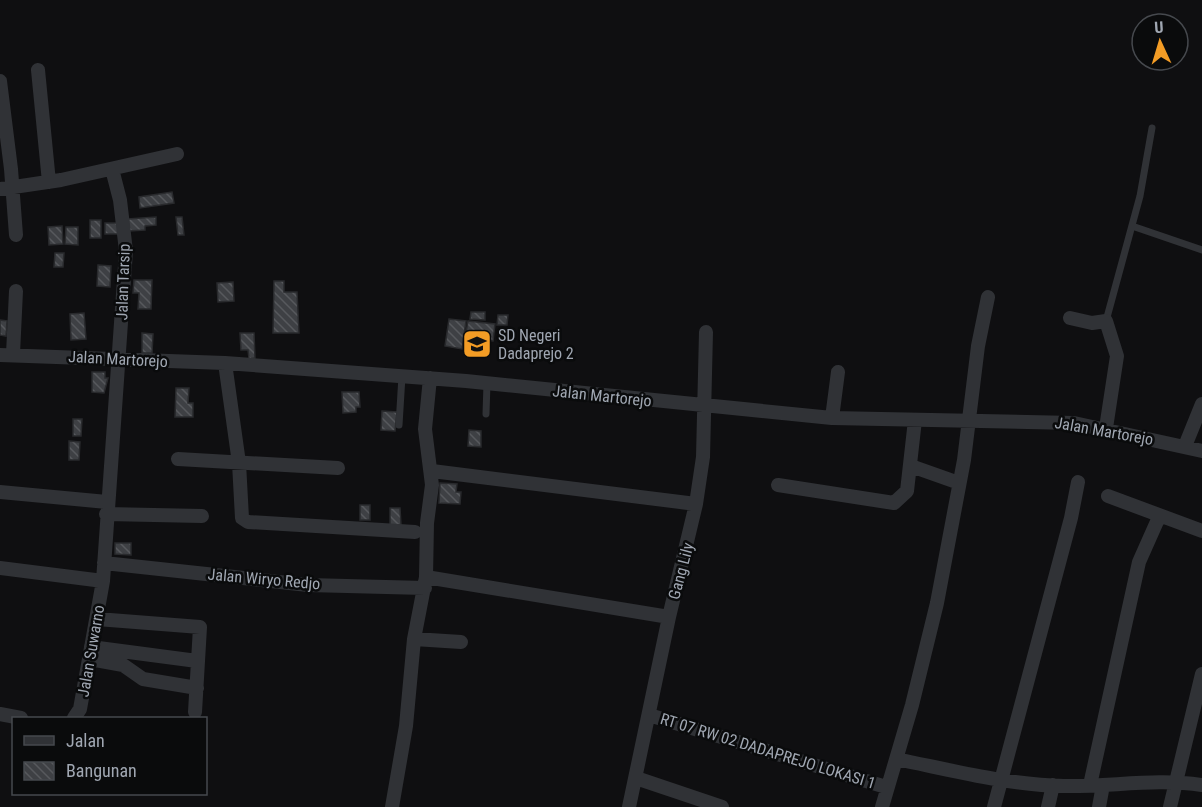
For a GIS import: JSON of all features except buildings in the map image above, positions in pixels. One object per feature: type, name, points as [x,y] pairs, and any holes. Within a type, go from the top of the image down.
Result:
[{"type":"street","points":[[38,70],[49,182]]},
{"type":"street","points":[[0,81],[6,188],[16,235]]},
{"type":"street","points":[[6,188],[49,182],[177,154]]},
{"type":"street","name":"Jalan Tarsip","points":[[106,508],[126,251],[120,201],[112,169]]},
{"type":"street","points":[[6,354],[16,291]]},
{"type":"street","points":[[882,807],[937,603],[970,421],[978,346],[988,297]]},
{"type":"street","points":[[1070,318],[1092,323],[1106,321],[1117,356],[1106,428]]},
{"type":"street","name":"Gang Lily","points":[[629,807],[669,617],[696,504],[703,457],[706,332]]},
{"type":"street","name":"Jalan Martorejo","points":[[6,354],[225,363],[430,378],[832,418],[1065,422],[1106,428],[1202,451]]},
{"type":"street","points":[[225,363],[239,463],[240,515],[245,521],[415,532]]},
{"type":"street","points":[[832,418],[838,372]]},
{"type":"street","points":[[392,807],[406,726],[414,639],[425,582],[432,471],[425,429],[430,378]]},
{"type":"street","points":[[1185,446],[1202,404]]},
{"type":"street","points":[[778,485],[894,503],[907,491],[915,420]]},
{"type":"street","points":[[178,459],[338,468]]},
{"type":"street","points":[[910,466],[959,483]]},
{"type":"street","points":[[432,471],[696,504]]},
{"type":"street","points":[[994,807],[1071,518],[1078,482]]},
{"type":"street","points":[[0,492],[106,508],[202,516]]},
{"type":"street","points":[[1108,496],[1202,531]]},
{"type":"street","name":"Jalan Suwarno","points":[[75,717],[80,709],[103,581],[106,508]]},
{"type":"street","points":[[1099,807],[1097,785],[1139,562],[1160,517]]},
{"type":"street","name":"Jalan Wiryo Redjo","points":[[104,563],[308,585],[425,582],[669,617]]},
{"type":"street","points":[[0,568],[103,581]]},
{"type":"street","points":[[97,619],[197,625],[201,629],[195,712]]},
{"type":"street","points":[[414,639],[461,642]]},
{"type":"street","points":[[91,653],[197,661]]},
{"type":"street","points":[[91,653],[123,665],[143,679],[197,688]]},
{"type":"street","points":[[1170,807],[1202,674]]},
{"type":"street","points":[[0,714],[16,717]]},
{"type":"street","name":"RT 07 RW 02 DADAPREJO LOKASI 1","points":[[649,716],[886,787]]},
{"type":"street","points":[[896,759],[1000,779],[1053,785],[1176,781],[1202,785]]},
{"type":"street","points":[[636,778],[722,807]]},
{"type":"street","points":[[1048,807],[1053,785]]},
{"type":"lane","points":[[1106,321],[1132,226],[1152,128]]},
{"type":"lane","points":[[1132,226],[1202,250]]},
{"type":"lane","points":[[399,424],[402,376]]},
{"type":"lane","points":[[486,414],[487,383]]},
{"type":"place","name":"SD Negeri Dadaprejo 2","points":[[477,344]]}]
